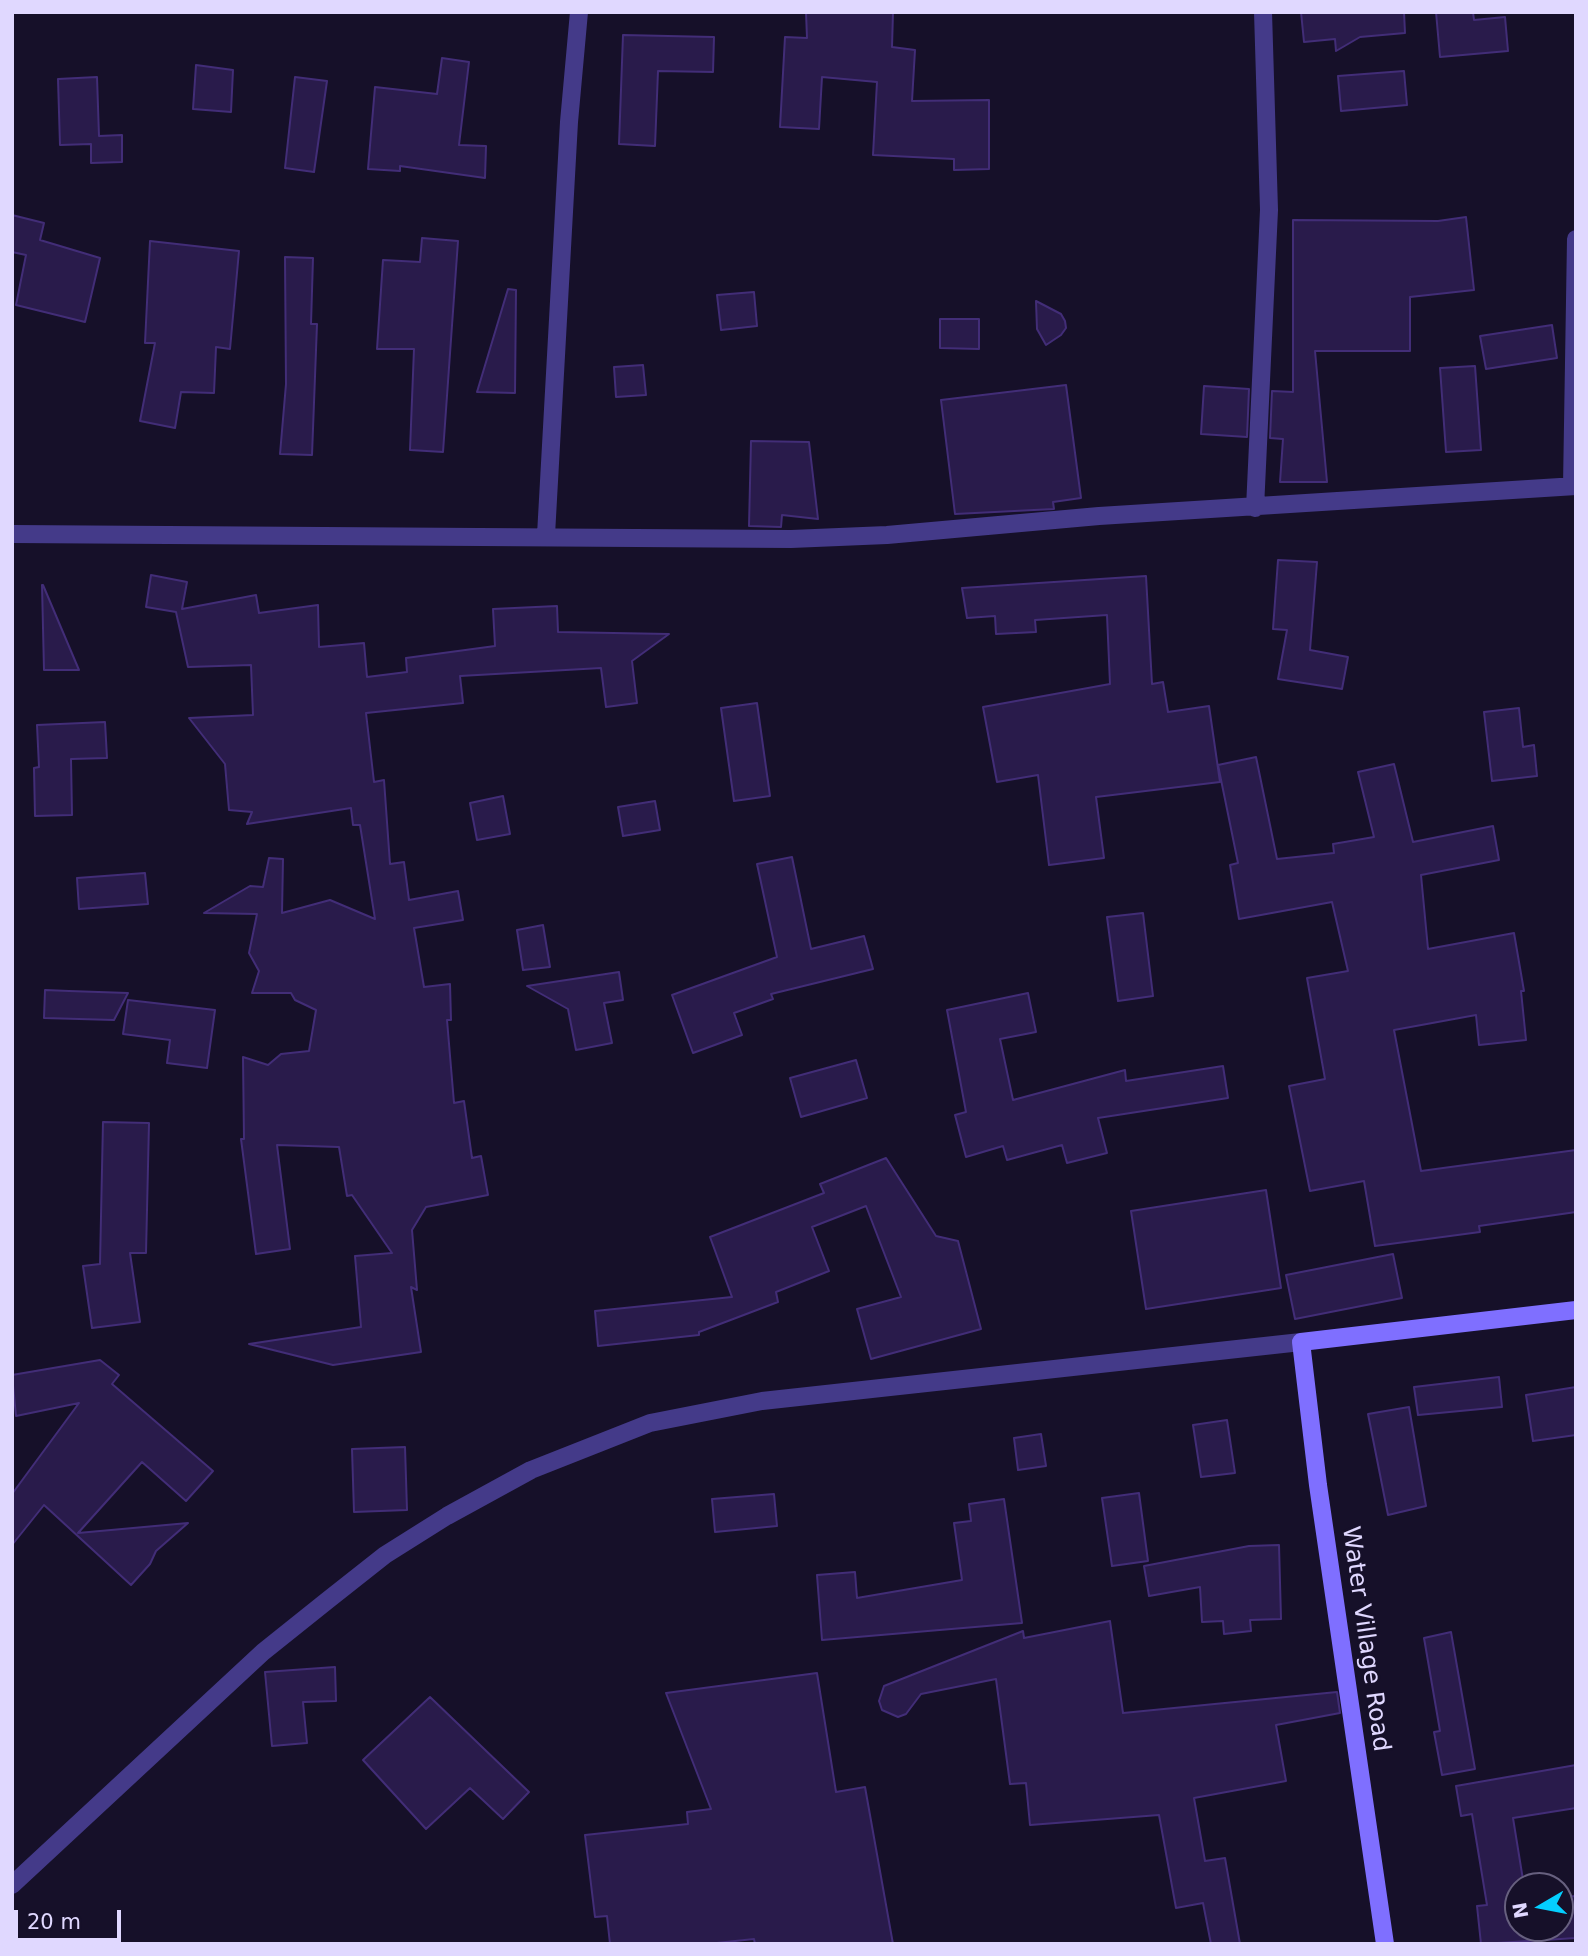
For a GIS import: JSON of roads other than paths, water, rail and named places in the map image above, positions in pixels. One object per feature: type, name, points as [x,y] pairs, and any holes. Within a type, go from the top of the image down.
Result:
[{"type":"street","points":[[546,535],[569,122],[579,12]]},
{"type":"street","points":[[1255,508],[1269,210],[1263,12]]},
{"type":"street","points":[[12,534],[546,535],[653,539],[887,536],[1099,516],[1574,486],[1576,239]]},
{"type":"street","points":[[12,1885],[263,1652],[385,1555],[447,1516],[531,1470],[650,1423],[762,1401],[1576,1310]]},
{"type":"street","name":"Water Village Road","points":[[1301,1342],[1385,1944]]}]
